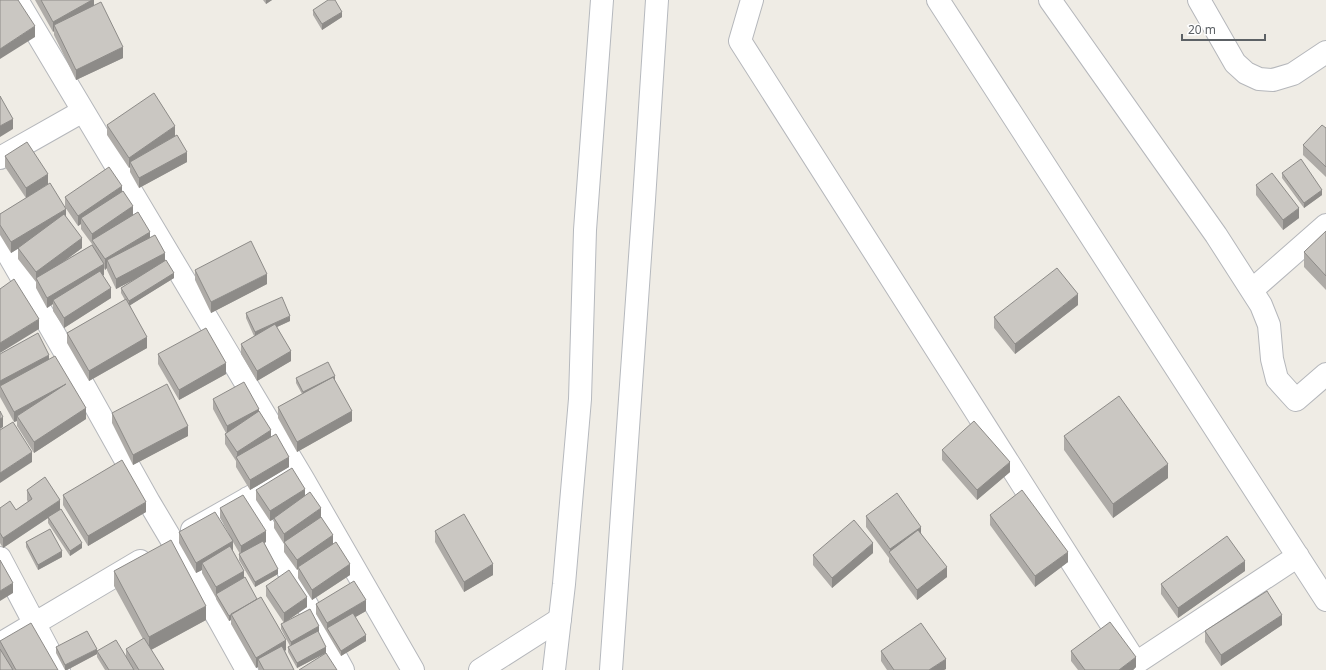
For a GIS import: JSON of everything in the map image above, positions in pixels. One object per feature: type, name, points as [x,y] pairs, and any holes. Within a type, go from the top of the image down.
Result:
[{"type":"street","points":[[17,0],[297,470],[413,670]]},
{"type":"street","points":[[554,670],[564,584],[580,399],[585,230],[602,0]]},
{"type":"street","points":[[611,670],[644,208],[657,0]]},
{"type":"street","points":[[752,0],[740,41],[1136,663],[1298,556]]},
{"type":"street","points":[[938,0],[1326,600]]},
{"type":"street","points":[[1050,0],[1216,235],[1261,305],[1269,325],[1272,359],[1277,379],[1296,400],[1326,374]]},
{"type":"street","points":[[1199,0],[1235,63],[1246,74],[1259,79],[1273,80],[1293,74],[1326,52]]},
{"type":"street","points":[[0,158],[83,110]]},
{"type":"street","points":[[1252,290],[1326,225]]},
{"type":"street","points":[[0,240],[172,542],[218,618],[247,670]]},
{"type":"street","points":[[0,644],[297,470]]},
{"type":"street","points":[[248,498],[343,670]]},
{"type":"street","points":[[0,558],[59,670]]},
{"type":"street","points":[[480,670],[560,619]]},
{"type":"building","points":[[0,0],[18,0],[35,26],[0,49]]},
{"type":"building","points":[[41,0],[92,0],[53,22]]},
{"type":"building","points":[[328,0],[335,0],[342,12],[322,24],[313,10]]},
{"type":"building","points":[[101,2],[123,47],[76,70],[54,25]]},
{"type":"building","points":[[154,93],[175,126],[129,158],[107,125]]},
{"type":"building","points":[[0,96],[13,119],[0,126]]},
{"type":"building","points":[[1322,125],[1326,128],[1326,167],[1303,145]]},
{"type":"building","points":[[177,135],[187,152],[139,178],[130,162]]},
{"type":"building","points":[[27,142],[48,174],[26,188],[5,156]]},
{"type":"building","points":[[1301,159],[1322,190],[1304,203],[1282,173]]},
{"type":"building","points":[[109,167],[122,186],[78,216],[65,197]]},
{"type":"building","points":[[1272,173],[1299,208],[1283,220],[1256,185]]},
{"type":"building","points":[[50,183],[66,209],[11,242],[0,225],[0,214]]},
{"type":"building","points":[[123,191],[133,206],[92,234],[81,218]]},
{"type":"building","points":[[138,212],[150,232],[105,259],[92,240]]},
{"type":"building","points":[[64,214],[82,238],[36,272],[18,248]]},
{"type":"building","points":[[1326,231],[1326,276],[1304,252]]},
{"type":"building","points":[[155,235],[165,253],[116,279],[107,260]]},
{"type":"building","points":[[251,241],[267,274],[211,302],[195,270]]},
{"type":"building","points":[[92,245],[104,264],[47,298],[36,278]]},
{"type":"building","points":[[166,260],[174,273],[129,301],[121,288]]},
{"type":"building","points":[[1057,268],[1078,294],[1015,344],[994,317]]},
{"type":"building","points":[[100,271],[111,288],[64,318],[53,300]]},
{"type":"building","points":[[14,279],[39,319],[0,343],[0,289]]},
{"type":"building","points":[[282,297],[290,316],[255,332],[246,313]]},
{"type":"building","points":[[126,299],[147,337],[89,371],[67,333]]},
{"type":"building","points":[[275,324],[291,351],[257,371],[241,344]]},
{"type":"building","points":[[206,328],[226,363],[179,390],[158,354]]},
{"type":"building","points":[[38,333],[49,355],[0,381],[0,354]]},
{"type":"building","points":[[55,356],[86,408],[34,442],[17,416],[66,384],[14,412],[0,386]]},
{"type":"building","points":[[328,362],[335,376],[303,392],[296,378]]},
{"type":"building","points":[[333,377],[352,411],[297,442],[278,407]]},
{"type":"building","points":[[244,382],[259,409],[227,426],[213,399]]},
{"type":"building","points":[[167,384],[188,426],[133,455],[112,413]]},
{"type":"building","points":[[1119,396],[1168,464],[1113,504],[1064,436]]},
{"type":"building","points":[[0,411],[3,417],[0,419]]},
{"type":"building","points":[[259,411],[271,430],[237,452],[225,434]]},
{"type":"building","points":[[974,421],[1010,462],[977,490],[942,450]]},
{"type":"building","points":[[13,422],[32,452],[0,473],[0,430]]},
{"type":"building","points":[[276,434],[289,457],[250,480],[236,457]]},
{"type":"building","points":[[122,460],[146,502],[88,536],[63,495]]},
{"type":"building","points":[[292,468],[305,489],[270,511],[256,490]]},
{"type":"building","points":[[45,477],[60,500],[3,538],[0,533],[0,508],[10,501],[16,510],[32,499],[27,490]]},
{"type":"building","points":[[1022,490],[1068,552],[1035,576],[990,515]]},
{"type":"building","points":[[310,492],[321,508],[284,534],[274,518]]},
{"type":"building","points":[[897,493],[921,527],[890,549],[866,516]]},
{"type":"building","points":[[243,495],[266,531],[241,546],[220,508]]},
{"type":"building","points":[[61,509],[82,543],[70,551],[48,517]]},
{"type":"building","points":[[215,512],[233,541],[196,563],[179,532]]},
{"type":"building","points":[[464,514],[493,564],[464,582],[435,531]]},
{"type":"building","points":[[321,517],[333,535],[297,560],[284,542]]},
{"type":"building","points":[[854,520],[873,543],[832,578],[813,555]]},
{"type":"building","points":[[50,529],[62,551],[38,565],[26,542]]},
{"type":"building","points":[[918,530],[947,567],[917,590],[889,552]]},
{"type":"building","points":[[1227,536],[1245,561],[1178,608],[1161,584]]},
{"type":"building","points":[[171,540],[206,606],[149,637],[114,571]]},
{"type":"building","points":[[263,541],[278,569],[255,582],[239,554]]},
{"type":"building","points":[[336,542],[350,564],[312,590],[298,567]]},
{"type":"building","points":[[230,546],[244,571],[216,587],[202,563]]},
{"type":"building","points":[[0,560],[13,583],[0,591]]},
{"type":"building","points":[[289,570],[307,597],[284,613],[266,586]]},
{"type":"building","points":[[245,577],[257,599],[229,616],[216,594]]},
{"type":"building","points":[[354,581],[366,600],[327,623],[316,604]]},
{"type":"building","points":[[1267,591],[1282,615],[1221,655],[1205,631]]},
{"type":"building","points":[[261,597],[286,640],[256,658],[231,614]]},
{"type":"building","points":[[310,609],[319,626],[291,642],[281,624]]},
{"type":"building","points":[[353,613],[366,635],[341,651],[327,628]]},
{"type":"building","points":[[1110,622],[1136,657],[1119,670],[1085,670],[1071,651]]},
{"type":"building","points":[[31,623],[58,670],[16,670],[0,641]]},
{"type":"building","points":[[921,623],[946,659],[929,670],[894,670],[881,651]]},
{"type":"building","points":[[87,631],[97,649],[65,665],[56,647]]},
{"type":"building","points":[[318,631],[326,647],[297,663],[288,647]]},
{"type":"building","points":[[144,638],[164,670],[139,670],[126,649]]},
{"type":"building","points":[[116,640],[134,670],[109,670],[97,651]]},
{"type":"building","points":[[282,646],[294,670],[264,670],[258,659]]},
{"type":"building","points":[[0,649],[13,670],[0,670]]},
{"type":"building","points":[[326,653],[337,670],[299,670]]}]
